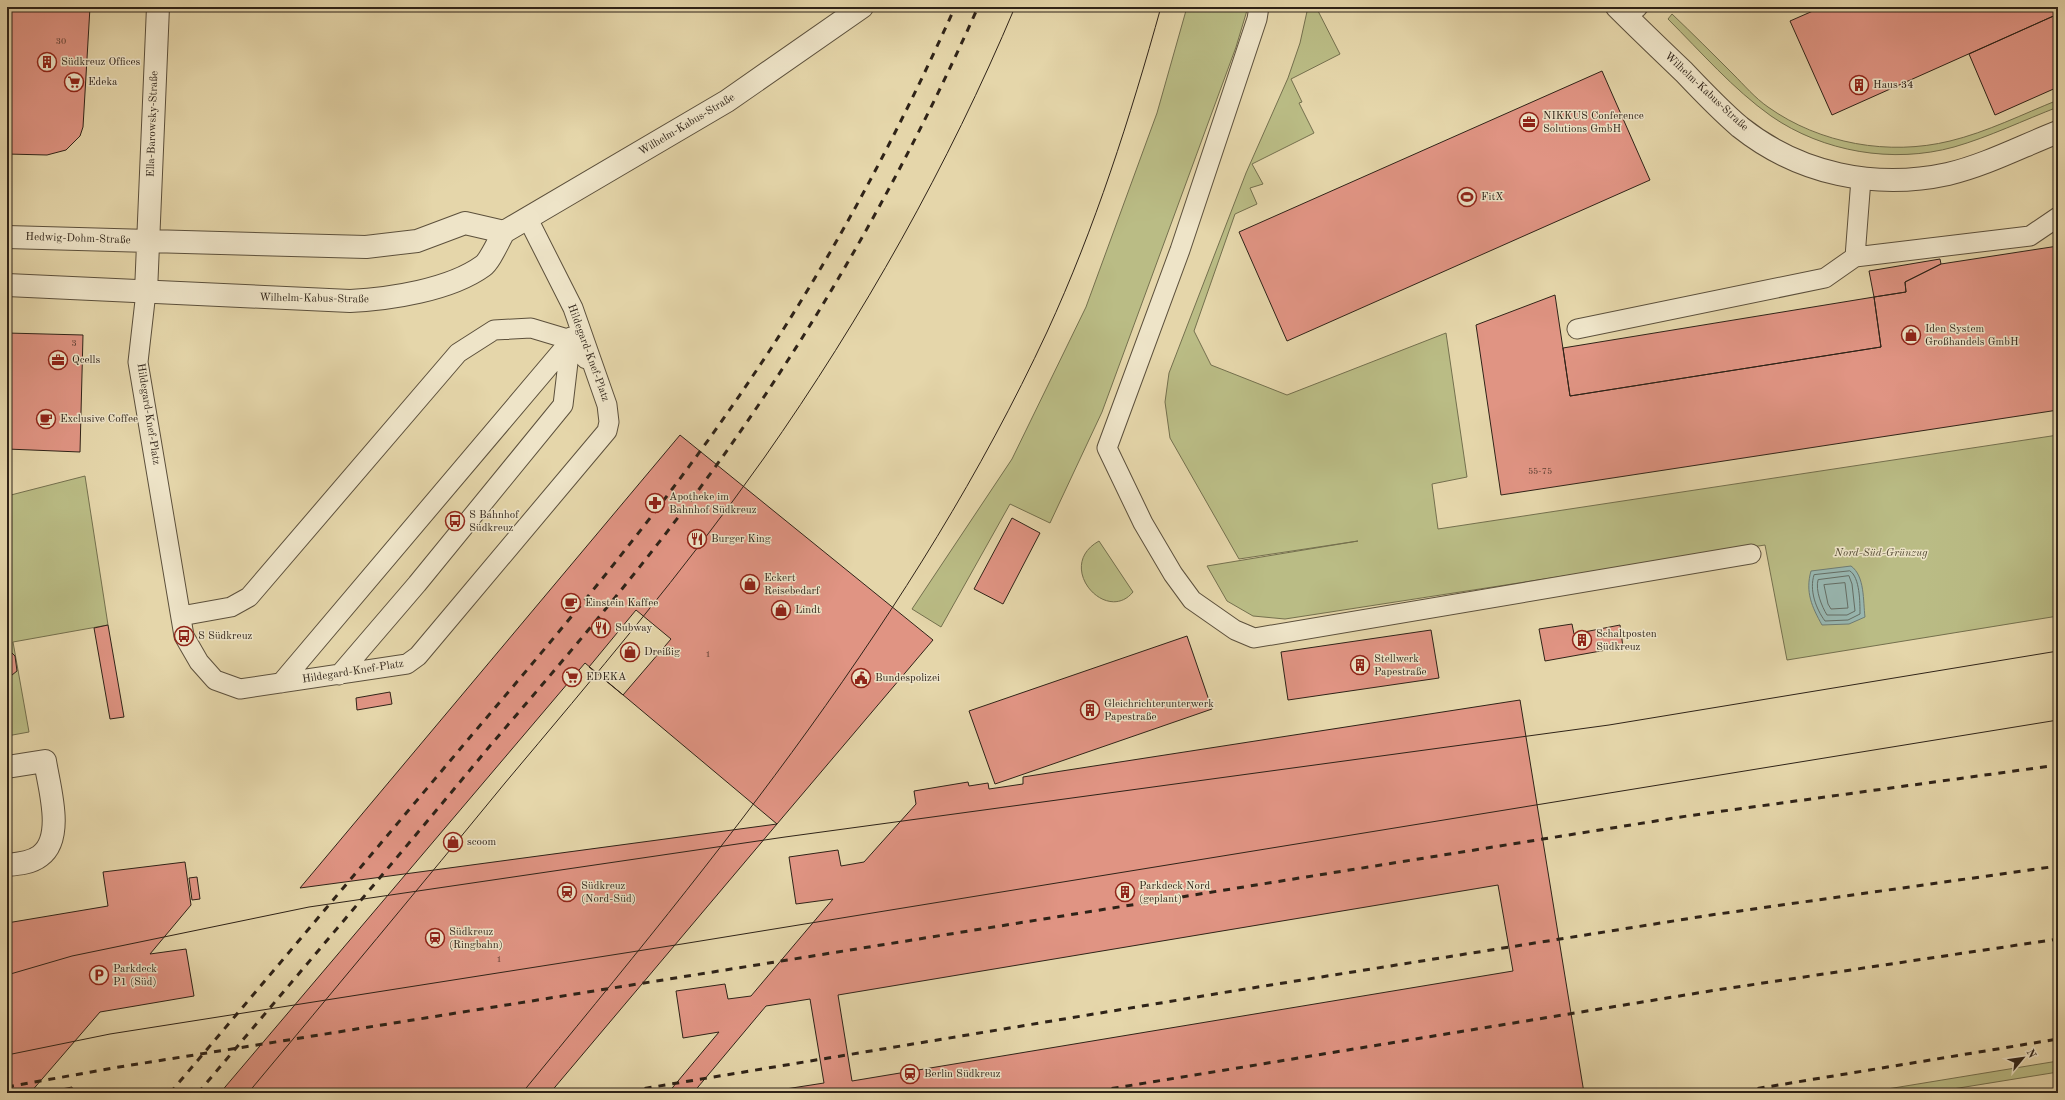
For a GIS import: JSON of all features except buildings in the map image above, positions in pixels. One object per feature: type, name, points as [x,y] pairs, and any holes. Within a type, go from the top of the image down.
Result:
[{"type":"street","name":"Ella-Barowsky-Straße","points":[[146,292],[158,7]]},
{"type":"street","name":"Wilhelm-Kabus-Straße","points":[[146,292],[350,301],[378,300],[406,295],[436,287],[484,265],[504,232],[727,101],[862,7]]},
{"type":"street","name":"Wilhelm-Kabus-Straße","points":[[1627,10],[1720,108],[1757,139],[1774,150],[1806,166],[1838,175],[1861,179],[1922,179],[1950,174],[2058,132]]},
{"type":"street","points":[[148,242],[366,247],[417,241],[465,223],[504,232]]},
{"type":"street","name":"Hedwig-Dohm-Straße","points":[[7,237],[148,242]]},
{"type":"street","points":[[7,285],[146,292]]},
{"type":"street","points":[[7,767],[45,761],[55,827],[49,846],[40,856],[28,862],[7,865]]},
{"type":"lane","points":[[1259,7],[1257,19],[1180,250],[1107,448],[1143,523],[1173,574],[1192,600],[1235,630],[1254,638],[1751,554]]},
{"type":"lane","points":[[1854,257],[1861,179]]},
{"type":"lane","points":[[1577,329],[1825,278],[1854,257],[2030,236],[2058,217]]},
{"type":"lane","name":"Hildegard-Knef-Platz","points":[[146,292],[138,362],[184,636],[199,662],[215,680],[240,689],[407,664],[418,656],[580,466],[607,431],[609,422],[607,405],[573,308],[528,219]]},
{"type":"lane","points":[[339,675],[417,584],[563,405],[573,308]]},
{"type":"lane","points":[[181,616],[231,608],[249,597],[458,353],[494,330],[531,328],[570,340],[592,365]]},
{"type":"lane","points":[[281,683],[570,340]]},
{"type":"green space","points":[[1187,7],[1248,7],[1236,47],[1102,412],[1050,523],[1010,504],[941,627],[912,609],[1012,459],[1086,307],[1157,113]]},
{"type":"green space","name":"Nord-Süd-Grünzug","points":[[1308,7],[1316,7],[1340,54],[1291,79],[1302,102],[1299,103],[1314,133],[1252,164],[1263,184],[1250,188],[1257,204],[1235,214],[1194,331],[1211,365],[1287,395],[1446,333],[1467,477],[1432,484],[1438,529],[2058,435],[2058,616],[1787,660],[1765,545],[1285,619],[1253,616],[1227,601],[1207,566],[1358,541],[1239,559],[1170,438],[1165,402],[1169,373],[1246,173],[1288,78],[1300,43]]},
{"type":"green space","points":[[1672,14],[1768,107],[1788,120],[1810,130],[1832,138],[1856,144],[1879,147],[1903,147],[1950,141],[1978,133],[2058,100],[2058,107],[1980,138],[1954,147],[1931,152],[1883,154],[1836,146],[1791,128],[1771,116],[1757,105],[1718,70],[1668,19]]},
{"type":"green space","points":[[85,476],[108,625],[13,642],[29,732],[7,736],[7,496]]},
{"type":"green space","points":[[1099,541],[1133,592],[1122,600],[1110,601],[1099,597],[1089,588],[1083,577],[1082,564],[1086,552]]},
{"type":"green space","points":[[2058,1061],[2058,1072],[1928,1093],[1863,1093]]},
{"type":"water","points":[[1851,566],[1856,570],[1861,582],[1865,617],[1849,624],[1822,625],[1810,599],[1809,579],[1811,571]]},
{"type":"tram line","points":[[248,1093],[638,623],[702,542],[764,458],[836,350],[902,239],[961,125],[1015,7]]},
{"type":"tram line","points":[[522,1093],[740,822],[809,729],[875,634],[937,536],[995,436],[1047,332],[1081,253],[1124,131],[1161,7]]},
{"type":"tram line","points":[[7,975],[72,956],[309,907],[785,837],[1609,725],[2058,651]]},
{"type":"tram line","points":[[7,1055],[110,1034],[682,944],[2058,720]]},
{"type":"railway","points":[[170,1093],[508,693],[616,562],[685,472],[750,380],[808,290],[835,244],[886,151],[955,7]]},
{"type":"railway","points":[[198,1093],[594,623],[694,496],[775,380],[850,259],[917,135],[978,7]]},
{"type":"railway","points":[[7,1087],[113,1068],[1687,816],[2058,765]]},
{"type":"railway","points":[[617,1093],[1233,991],[1711,915],[2058,866]]},
{"type":"railway","points":[[1084,1093],[1710,991],[2058,939]]},
{"type":"railway","points":[[1730,1093],[2058,1039]]},
{"type":"place","name":"Südkreuz Offices","points":[[47,62]]},
{"type":"place","name":"Edeka","points":[[74,82]]},
{"type":"place","name":"Haus 34","points":[[1859,85]]},
{"type":"place","name":"NIKKUS Conference Solutions GmbH","points":[[1529,122]]},
{"type":"place","name":"FitX","points":[[1467,197]]},
{"type":"place","name":"Iden System Großhandels GmbH","points":[[1911,335]]},
{"type":"place","name":"Qcells","points":[[58,360]]},
{"type":"place","name":"Exclusive Coffee","points":[[46,419]]},
{"type":"place","name":"Apotheke im Bahnhof Südkreuz","points":[[655,503]]},
{"type":"place","name":"S Bahnhof Südkreuz","points":[[455,521]]},
{"type":"place","name":"Burger King","points":[[697,539]]},
{"type":"place","name":"Eckert Reisebedarf","points":[[750,584]]},
{"type":"place","name":"Einstein Kaffee","points":[[571,603]]},
{"type":"place","name":"Lindt","points":[[781,610]]},
{"type":"place","name":"Subway","points":[[601,628]]},
{"type":"place","name":"S Südkreuz","points":[[184,636]]},
{"type":"place","name":"Schaltposten Südkreuz","points":[[1582,640]]},
{"type":"place","name":"Dreißig","points":[[630,652]]},
{"type":"place","name":"Stellwerk Papestraße","points":[[1360,665]]},
{"type":"place","name":"EDEKA","points":[[572,677]]},
{"type":"place","name":"Bundespolizei","points":[[861,678]]},
{"type":"place","name":"Gleichrichterunterwerk Papestraße","points":[[1090,710]]},
{"type":"place","name":"scoom","points":[[453,842]]},
{"type":"place","name":"Südkreuz (Nord-Süd)","points":[[567,892]]},
{"type":"place","name":"Parkdeck Nord (geplant)","points":[[1125,892]]},
{"type":"place","name":"Südkreuz (Ringbahn)","points":[[435,938]]},
{"type":"place","name":"Parkdeck P1 (Süd)","points":[[99,975]]},
{"type":"place","name":"Berlin Südkreuz","points":[[910,1074]]}]
